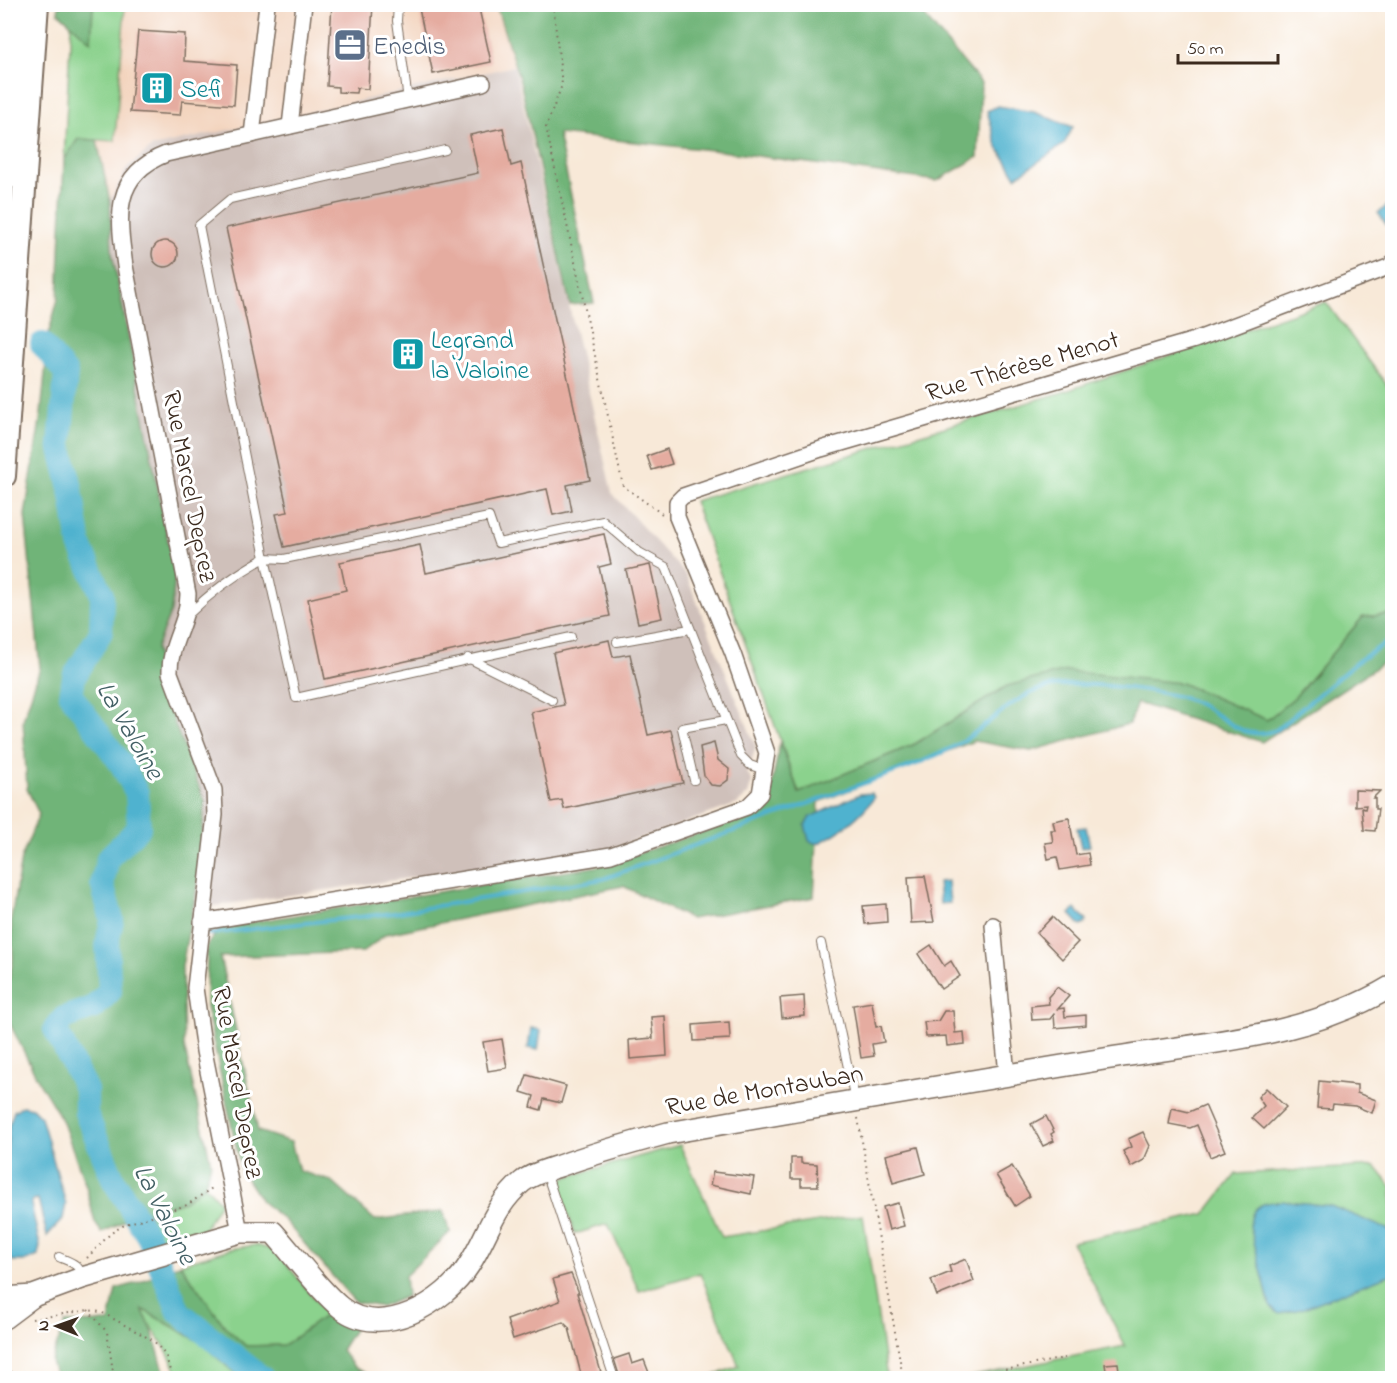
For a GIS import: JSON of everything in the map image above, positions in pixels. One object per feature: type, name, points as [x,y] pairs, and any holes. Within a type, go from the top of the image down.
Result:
[{"type":"main road","points":[[4,252],[20,4]]},
{"type":"main road","points":[[4,476],[37,4]]},
{"type":"street","points":[[252,135],[267,4]]},
{"type":"street","points":[[290,126],[304,4]]},
{"type":"street","name":"Rue Marcel Deprez","points":[[240,1232],[204,1051],[195,988],[215,807],[214,790],[170,673],[169,656],[184,620],[188,594],[125,266],[120,230],[121,201],[132,175],[146,162],[166,154],[483,84]]},
{"type":"street","name":"Rue Thérèse Menot","points":[[677,517],[677,502],[683,496],[821,449],[1195,340],[1391,266],[1392,263]]},
{"type":"street","points":[[202,922],[610,855],[747,807],[760,794],[767,753],[741,676],[677,517]]},
{"type":"street","points":[[993,925],[1007,1075]]},
{"type":"street","name":"Rue de Montauban","points":[[33,1296],[82,1278],[240,1232],[273,1232],[341,1308],[362,1317],[389,1319],[422,1308],[452,1287],[469,1265],[499,1205],[524,1180],[601,1151],[668,1133],[855,1100],[1239,1040],[1295,1028],[1362,1004],[1392,986]]},
{"type":"street","points":[[4,1298],[33,1296]]},
{"type":"street","points":[[4,1318],[33,1296]]},
{"type":"lane","points":[[398,4],[397,21],[408,100]]},
{"type":"lane","points":[[445,150],[230,200],[198,225],[265,558],[296,698],[468,658],[571,637]]},
{"type":"lane","points":[[184,620],[215,590],[238,573],[265,558],[284,559],[489,518],[498,543],[603,521],[639,552],[666,567],[741,756],[750,765],[764,770]]},
{"type":"lane","points":[[617,642],[690,629]]},
{"type":"lane","points":[[468,658],[552,700]]},
{"type":"lane","points":[[694,780],[682,728],[726,720]]},
{"type":"lane","points":[[821,943],[855,1100]]},
{"type":"lane","points":[[546,1171],[614,1378]]},
{"type":"lane","points":[[59,1257],[81,1269],[82,1278]]},
{"type":"path","points":[[553,4],[562,85],[546,127],[623,486],[662,513],[677,517]]},
{"type":"path","points":[[855,1100],[903,1378]]},
{"type":"path","points":[[135,1221],[187,1205],[230,1175]]},
{"type":"path","points":[[88,1310],[107,1332],[114,1378]]},
{"type":"path","points":[[28,1319],[88,1310],[101,1312],[154,1341],[166,1356],[172,1378]]},
{"type":"path","points":[[964,1378],[1065,1358]]},
{"type":"shaded area","points":[[125,5],[496,5],[514,66],[152,147],[127,167],[110,201],[97,140],[115,140]]},
{"type":"shaded area","points":[[514,66],[612,493],[686,575],[756,747],[747,773],[752,781],[748,794],[737,804],[610,849],[193,909],[198,880],[186,749],[164,696],[156,648],[171,611],[112,253],[110,201],[127,167],[152,147]]},
{"type":"green space","points":[[59,5],[93,5],[91,42],[58,12]]},
{"type":"green space","points":[[93,5],[125,5],[115,141],[78,139],[64,160],[71,24],[91,41]]},
{"type":"green space","points":[[496,5],[915,5],[981,83],[978,157],[937,181],[721,151],[558,134],[594,303],[570,305],[521,85]]},
{"type":"green space","points":[[78,139],[97,140],[110,201],[112,253],[175,577],[171,611],[156,648],[164,696],[205,802],[198,880],[182,966],[184,1046],[211,1163],[205,1185],[184,1201],[133,1216],[102,1233],[95,1223],[86,1186],[62,1120],[39,1082],[5,1014],[5,996],[13,961],[11,919],[21,859],[39,814],[27,789],[23,720],[40,668],[25,515],[41,414],[49,332],[58,299],[64,160]]},
{"type":"green space","points":[[1326,302],[1392,392],[1392,614],[1363,617],[1295,697],[1267,720],[1181,683],[1007,686],[915,744],[799,793],[694,501],[1060,393]]},
{"type":"green space","points":[[1392,614],[1392,657],[1262,742],[1137,703],[1129,724],[1031,751],[974,741],[819,802],[814,897],[691,919],[623,886],[386,934],[363,952],[220,957],[258,1131],[291,1142],[299,1171],[331,1181],[375,1220],[443,1211],[450,1232],[405,1276],[407,1296],[382,1307],[355,1302],[284,1220],[261,1201],[241,1170],[206,1007],[207,945],[221,927],[599,866],[767,811],[780,742],[799,793],[915,744],[1007,686],[1066,671],[1181,683],[1267,720],[1295,697],[1363,617]]},
{"type":"green space","points":[[680,1145],[722,1237],[863,1215],[887,1378],[707,1378],[739,1366],[700,1273],[639,1291],[608,1224],[575,1234],[556,1180]]},
{"type":"green space","points":[[1375,1166],[1392,1187],[1392,1378],[964,1378],[1125,1346],[1072,1242],[1205,1214],[1236,1174]]},
{"type":"green space","points":[[205,1185],[220,1202],[204,1230],[159,1244],[149,1212],[184,1201]]},
{"type":"green space","points":[[256,1245],[276,1251],[327,1314],[285,1345],[246,1346],[226,1328],[180,1264],[230,1249]]},
{"type":"green space","points":[[180,1264],[226,1328],[246,1346],[285,1345],[327,1314],[355,1328],[341,1350],[355,1368],[377,1378],[240,1378],[200,1342],[142,1309],[152,1330],[166,1378],[56,1378],[51,1361],[65,1323],[109,1322],[116,1289],[140,1282]]},
{"type":"green space","points":[[140,1308],[200,1342],[240,1378],[179,1378],[166,1350]]},
{"type":"water","points":[[998,106],[1034,112],[1073,127],[1064,144],[1016,177],[997,146],[987,111]]},
{"type":"water","points":[[1387,206],[1392,214],[1392,233],[1378,213]]},
{"type":"water","points":[[872,793],[874,798],[848,824],[817,844],[809,841],[805,825],[810,817],[860,794]]},
{"type":"water","points":[[1086,827],[1090,846],[1081,848],[1077,828]]},
{"type":"water","points":[[948,881],[950,903],[940,904],[938,882]]},
{"type":"water","points":[[1075,909],[1087,920],[1081,926],[1070,914]]},
{"type":"water","points":[[531,1028],[541,1030],[538,1050],[528,1048]]},
{"type":"water","points":[[22,1106],[32,1108],[41,1117],[66,1204],[63,1219],[47,1236],[38,1199],[33,1200],[31,1204],[40,1246],[38,1256],[26,1261],[12,1261],[5,1249],[5,1180],[9,1125],[14,1111]]},
{"type":"water","points":[[1288,1201],[1331,1206],[1392,1231],[1392,1274],[1301,1309],[1279,1314],[1270,1306],[1250,1226],[1251,1218],[1257,1207],[1267,1203]]},
{"type":"building","name":"Enedis","points":[[332,4],[373,4],[368,89],[357,88],[356,93],[338,92],[338,87],[327,86]]},
{"type":"building","points":[[418,4],[478,4],[491,62],[433,74]]},
{"type":"building","points":[[138,31],[185,34],[184,61],[237,65],[234,105],[182,101],[180,115],[130,112]]},
{"type":"building","name":"Legrand la Valoine","points":[[503,128],[511,166],[521,163],[590,480],[567,485],[572,511],[553,515],[547,489],[284,547],[276,514],[288,512],[226,228],[478,173],[470,135]]},
{"type":"building","points":[[165,241],[174,245],[178,254],[174,263],[165,267],[156,263],[152,254],[156,245]]},
{"type":"building","points":[[667,449],[672,464],[652,470],[647,456]]},
{"type":"building","points":[[604,534],[611,564],[599,567],[610,616],[325,679],[308,599],[346,590],[340,562],[420,545],[426,573]]},
{"type":"building","points":[[650,565],[662,618],[638,623],[626,570]]},
{"type":"building","points":[[609,640],[613,657],[630,654],[648,735],[671,730],[683,783],[564,809],[562,800],[551,802],[531,712],[564,705],[553,653]]},
{"type":"building","points":[[714,743],[718,760],[729,769],[728,780],[720,786],[711,785],[704,776],[700,747]]},
{"type":"building","points":[[1355,790],[1380,791],[1373,798],[1375,798],[1375,809],[1378,809],[1375,831],[1364,830],[1362,808],[1365,809],[1366,805],[1355,806]]},
{"type":"building","points":[[1069,818],[1076,855],[1088,853],[1090,865],[1060,870],[1057,857],[1048,859],[1045,843],[1053,842],[1051,830],[1055,830],[1053,821]]},
{"type":"building","points":[[925,876],[934,922],[911,923],[908,877]]},
{"type":"building","points":[[886,904],[887,922],[865,924],[863,906]]},
{"type":"building","points":[[1052,917],[1078,942],[1062,959],[1037,933]]},
{"type":"building","points":[[931,945],[944,966],[951,961],[960,976],[941,989],[918,954]]},
{"type":"building","points":[[1057,987],[1069,996],[1058,1009],[1064,1008],[1065,1017],[1086,1015],[1086,1025],[1055,1028],[1054,1014],[1050,1019],[1032,1020],[1031,1006],[1049,1004],[1048,997]]},
{"type":"building","points":[[804,996],[805,1016],[782,1018],[780,998]]},
{"type":"building","points":[[872,1002],[876,1027],[881,1026],[884,1042],[872,1044],[874,1056],[861,1058],[853,1005]]},
{"type":"building","points":[[944,1011],[953,1011],[955,1033],[964,1032],[965,1044],[947,1046],[946,1036],[926,1037],[924,1022],[938,1021]]},
{"type":"building","points":[[665,1016],[667,1056],[630,1059],[629,1040],[653,1038],[651,1017]]},
{"type":"building","points":[[729,1022],[730,1039],[694,1041],[693,1025]]},
{"type":"building","points":[[502,1039],[507,1068],[488,1071],[483,1042]]},
{"type":"building","points":[[527,1075],[566,1086],[561,1103],[544,1099],[541,1110],[531,1107],[534,1096],[521,1092]]},
{"type":"building","points":[[1319,1081],[1357,1085],[1357,1093],[1376,1100],[1372,1113],[1355,1106],[1333,1104],[1332,1109],[1317,1108]]},
{"type":"building","points":[[1266,1088],[1286,1107],[1264,1129],[1252,1118],[1264,1106],[1258,1097]]},
{"type":"building","points":[[1205,1105],[1225,1151],[1210,1157],[1197,1125],[1190,1128],[1169,1124],[1172,1108],[1189,1112]]},
{"type":"building","points":[[1046,1116],[1054,1132],[1051,1134],[1054,1141],[1043,1146],[1031,1124]]},
{"type":"building","points":[[1143,1132],[1150,1146],[1144,1160],[1131,1167],[1123,1151],[1131,1147],[1128,1139]]},
{"type":"building","points":[[918,1147],[925,1174],[893,1183],[886,1155]]},
{"type":"building","points":[[791,1158],[801,1158],[801,1163],[817,1164],[818,1186],[801,1186],[801,1179],[791,1179]]},
{"type":"building","points":[[1012,1166],[1030,1196],[1015,1206],[996,1175]]},
{"type":"building","points":[[713,1172],[754,1177],[751,1194],[710,1185]]},
{"type":"building","points":[[898,1203],[904,1226],[889,1230],[883,1207]]},
{"type":"building","points":[[966,1259],[974,1281],[937,1296],[931,1280],[951,1272],[949,1266]]},
{"type":"building","points":[[571,1274],[579,1293],[577,1293],[601,1372],[582,1378],[569,1328],[563,1322],[513,1339],[507,1320],[560,1301],[553,1279]]},
{"type":"building","points":[[629,1354],[632,1364],[644,1360],[651,1378],[620,1378],[614,1359]]},
{"type":"building","points":[[1118,1363],[1120,1378],[1107,1378],[1105,1364]]},
{"type":"waterway","name":"La Valoine","points":[[42,344],[66,373],[60,445],[70,484],[80,545],[102,595],[101,632],[74,677],[71,695],[122,765],[137,793],[139,828],[108,858],[102,884],[112,920],[107,944],[110,991],[94,1007],[64,1018],[55,1029],[86,1090],[86,1113],[114,1181],[149,1238],[179,1312],[262,1378]]},
{"type":"waterway","points":[[209,934],[394,913],[603,879],[919,763],[955,746],[1011,704],[1045,688],[1096,685],[1139,689],[1190,700],[1241,730],[1252,733],[1276,730],[1358,661],[1392,639]]},
{"type":"place","name":"Enedis","points":[[350,45]]},
{"type":"place","name":"Sefi","points":[[157,88]]},
{"type":"place","name":"Legrand la Valoine","points":[[408,354]]}]
